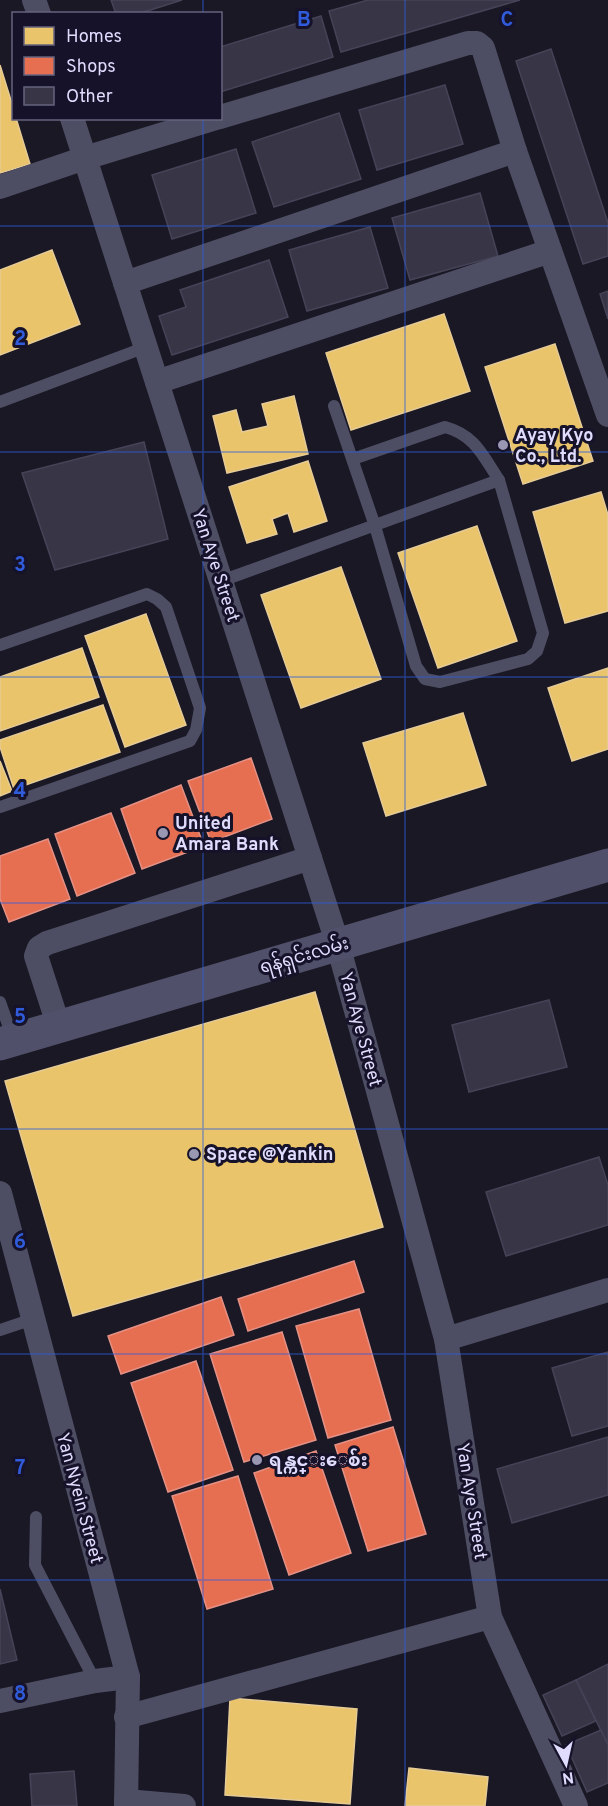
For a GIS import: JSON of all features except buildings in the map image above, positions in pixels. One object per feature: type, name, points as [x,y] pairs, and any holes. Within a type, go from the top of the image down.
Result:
[{"type":"main road","name":"ရန်ရှင်းလမ်း","points":[[7,1042],[608,865]]},
{"type":"street","points":[[222,116],[468,43],[477,43],[483,48],[515,152],[608,415]]},
{"type":"street","name":"Yan Aye Street","points":[[73,120],[338,945],[446,1339],[490,1617],[576,1806]]},
{"type":"street","points":[[0,187],[209,120]]},
{"type":"street","points":[[125,283],[515,152]]},
{"type":"street","points":[[157,382],[550,251]]},
{"type":"street","points":[[59,1027],[36,956],[39,948],[46,943],[310,858]]},
{"type":"street","name":"Yan Nyein Street","points":[[0,1193],[128,1677],[126,1803]]},
{"type":"street","points":[[446,1339],[608,1290]]},
{"type":"street","points":[[126,1717],[490,1617]]},
{"type":"street","points":[[0,1701],[95,1681],[128,1677]]},
{"type":"street","points":[[126,1803],[184,1806]]},
{"type":"lane","points":[[0,402],[146,347]]},
{"type":"lane","points":[[334,406],[375,526],[416,666],[426,679],[440,681],[528,658],[537,651],[543,633],[499,480],[471,440],[458,431],[445,427],[353,459]]},
{"type":"lane","points":[[221,581],[499,480]]},
{"type":"lane","points":[[0,645],[147,594],[166,607],[200,708],[196,730],[190,741],[0,807]]},
{"type":"lane","points":[[0,1002],[7,1042]]},
{"type":"lane","points":[[0,1330],[33,1318]]},
{"type":"lane","points":[[36,1517],[35,1565],[95,1681]]},
{"type":"place","name":"Ayay Kyo Co., Ltd.","points":[[503,445]]},
{"type":"place","name":"United Amara Bank","points":[[163,833]]},
{"type":"place","name":"Space @Yankin","points":[[194,1154]]},
{"type":"place","name":"ရန္ကင္းေစ်း","points":[[257,1460]]}]
